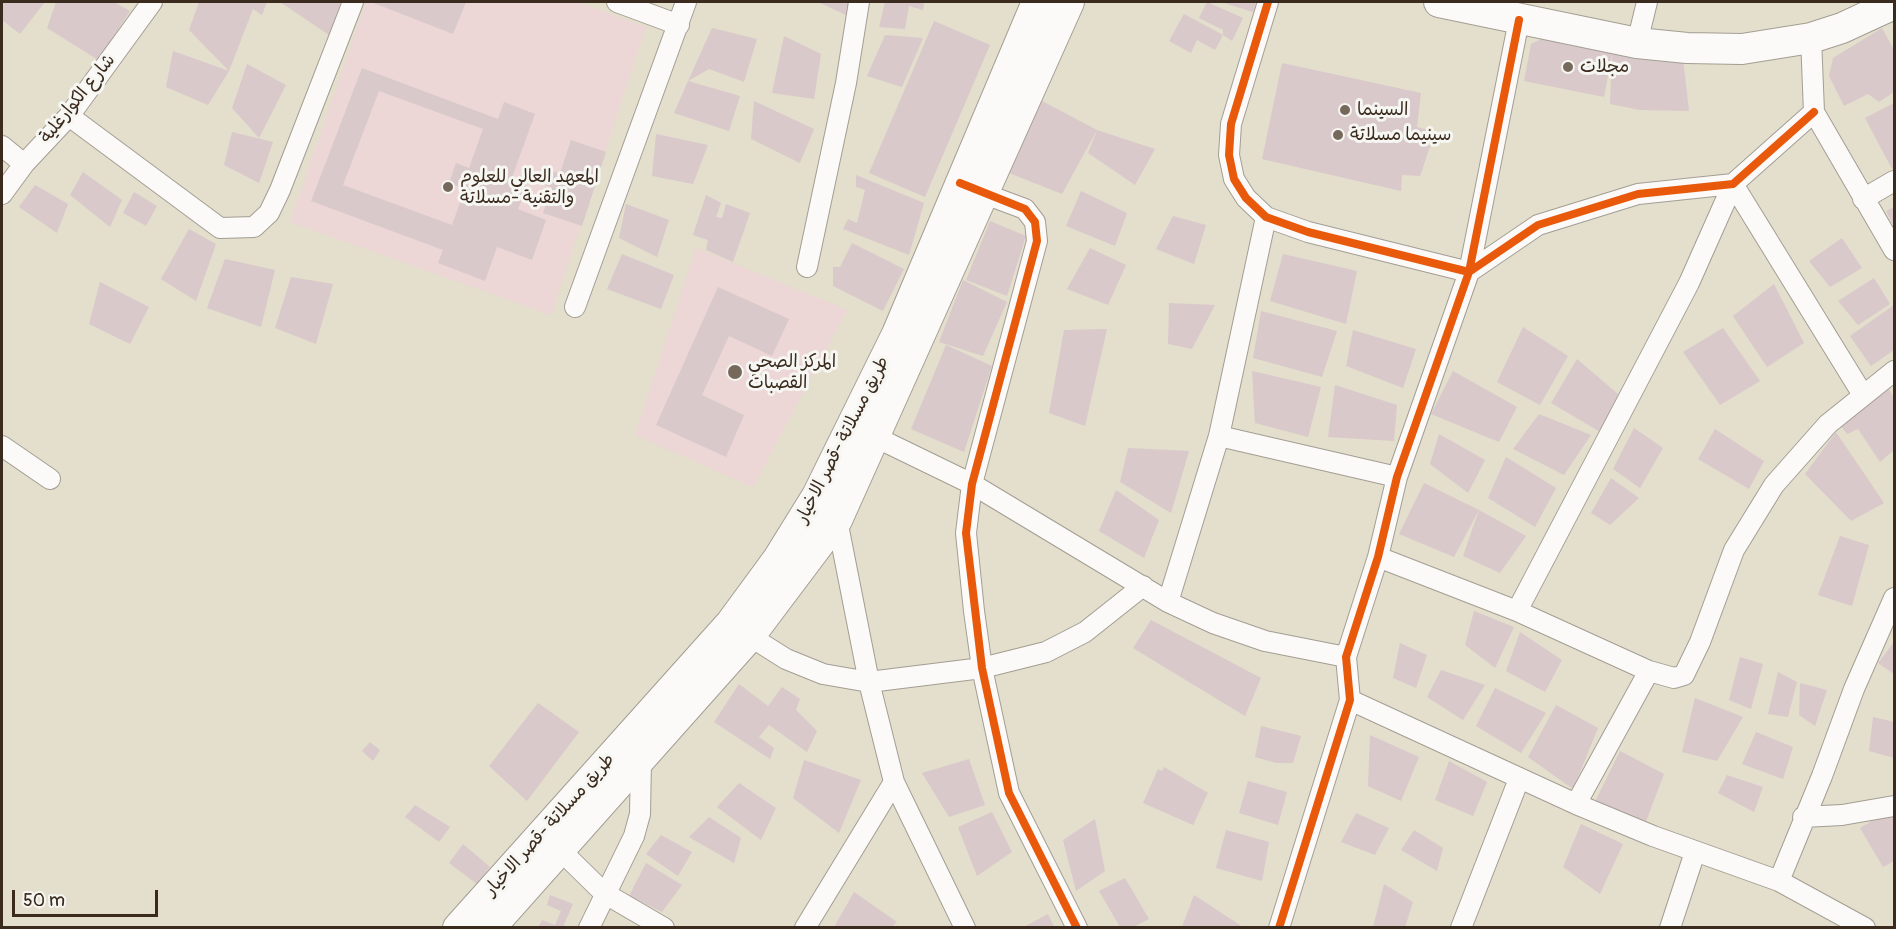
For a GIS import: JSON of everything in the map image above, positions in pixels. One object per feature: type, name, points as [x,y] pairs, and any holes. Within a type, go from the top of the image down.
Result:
[{"type":"main road","name":"طريق مسلاتة -قصر الاخيار","points":[[458,927],[552,843],[740,630],[778,559],[817,496],[864,432],[897,334],[973,189],[1038,2]]},
{"type":"main road","points":[[973,189],[1069,2]]},
{"type":"main road","points":[[1454,3],[1642,23],[1740,30],[1806,19],[1857,2]]},
{"type":"main road","points":[[1642,23],[1687,48],[1742,49],[1811,38],[1842,28],[1894,4]]},
{"type":"main road","points":[[490,927],[552,843],[641,761],[740,630],[837,520],[864,432]]},
{"type":"street","name":"شارع الكوارغلية","points":[[2,194],[24,164],[69,116],[152,2]]},
{"type":"street","points":[[69,116],[220,228],[254,227],[269,213],[280,190],[353,2]]},
{"type":"street","points":[[617,2],[679,25]]},
{"type":"street","points":[[575,307],[686,2]]},
{"type":"street","points":[[807,267],[846,83],[859,2]]},
{"type":"street","points":[[1268,2],[1232,124],[1229,155],[1234,179],[1246,198],[1266,218],[1308,232],[1469,272],[1538,225],[1638,194],[1733,184]]},
{"type":"street","points":[[1279,927],[1350,700],[1346,657],[1378,556],[1397,477],[1469,272],[1522,11]]},
{"type":"street","points":[[1811,38],[1814,112],[1894,250]]},
{"type":"street","points":[[1517,611],[1689,283],[1733,184],[1814,112]]},
{"type":"street","points":[[2,146],[24,164]]},
{"type":"street","points":[[1863,199],[1894,181]]},
{"type":"street","points":[[1733,184],[1863,395]]},
{"type":"street","points":[[973,189],[1025,209],[1035,222],[1037,241],[972,484],[966,532],[982,668],[1009,793],[1077,927]]},
{"type":"street","points":[[1168,602],[1219,436],[1266,218]]},
{"type":"street","points":[[1378,556],[1517,611],[1649,671],[1674,678],[1684,675],[1700,642],[1734,550],[1774,485],[1828,424],[1894,371]]},
{"type":"street","points":[[864,432],[972,484],[1168,602],[1213,623],[1265,641],[1346,657]]},
{"type":"street","points":[[1219,436],[1397,477]]},
{"type":"street","points":[[2,447],[50,479]]},
{"type":"street","points":[[837,520],[869,682],[894,782],[965,927]]},
{"type":"street","points":[[740,630],[786,659],[823,674],[869,682],[982,668],[1046,652],[1085,632],[1143,586]]},
{"type":"street","points":[[1779,881],[1803,817],[1822,776],[1854,689],[1894,598]]},
{"type":"street","points":[[1576,804],[1649,671]]},
{"type":"street","points":[[1350,700],[1576,804],[1695,852],[1779,881],[1865,927]]},
{"type":"street","points":[[589,927],[634,836],[640,813],[641,761]]},
{"type":"street","points":[[1461,927],[1519,779]]},
{"type":"street","points":[[805,927],[894,782]]},
{"type":"street","points":[[1803,817],[1894,806]]},
{"type":"street","points":[[552,843],[604,893],[664,927]]},
{"type":"street","points":[[1670,927],[1695,852]]},
{"type":"shaded area","name":"المعهد العالي للعلوم والتقنية -مسلاتة","points":[[366,2],[579,2],[646,27],[551,315],[290,222]]},
{"type":"shaded area","name":"المركز الصحي القصبات","points":[[696,248],[847,310],[753,487],[635,435]]},
{"type":"building","points":[[2,2],[45,2],[20,34],[2,20]]},
{"type":"building","points":[[56,2],[114,2],[130,11],[98,60],[47,28]]},
{"type":"building","points":[[199,2],[267,2],[262,15],[253,9],[229,71],[189,30]]},
{"type":"building","points":[[280,2],[341,2],[329,35]]},
{"type":"building","points":[[371,2],[466,2],[453,34]]},
{"type":"building","points":[[818,2],[850,2],[848,16]]},
{"type":"building","points":[[885,2],[924,2],[923,10],[909,6],[905,29],[879,27]]},
{"type":"building","points":[[1207,2],[1243,18],[1232,41],[1223,35],[1223,30],[1199,18]]},
{"type":"building","points":[[1221,2],[1256,2],[1253,12]]},
{"type":"building","points":[[1184,14],[1223,35],[1215,50],[1197,40],[1191,53],[1169,41]]},
{"type":"building","points":[[934,21],[990,45],[925,197],[869,173]]},
{"type":"building","points":[[712,28],[757,39],[744,82],[709,69],[688,81]]},
{"type":"building","points":[[1882,28],[1894,50],[1894,92],[1879,102],[1868,94],[1844,106],[1829,76],[1833,58]]},
{"type":"building","points":[[885,35],[923,38],[902,87],[867,76]]},
{"type":"building","points":[[784,36],[821,54],[814,99],[772,93]]},
{"type":"building","name":"مجلات","points":[[1541,39],[1612,53],[1604,97],[1524,81],[1531,44]]},
{"type":"building","points":[[173,51],[229,71],[208,105],[166,87]]},
{"type":"building","points":[[1612,53],[1641,59],[1647,56],[1683,59],[1689,111],[1640,110],[1610,104]]},
{"type":"building","name":"السينما","points":[[1282,63],[1421,93],[1417,127],[1435,132],[1420,176],[1402,175],[1401,191],[1262,159]]},
{"type":"building","points":[[247,64],[286,85],[259,138],[232,108]]},
{"type":"building","points":[[362,68],[498,119],[504,102],[535,114],[511,180],[527,186],[518,209],[546,220],[532,260],[497,247],[485,281],[438,263],[443,250],[311,201]],"holes":[[[379,91],[483,129],[469,168],[456,163],[449,183],[465,189],[452,225],[343,185]]]},
{"type":"building","points":[[688,81],[740,96],[729,131],[674,113]]},
{"type":"building","points":[[754,101],[814,129],[800,163],[751,139]]},
{"type":"building","points":[[1042,101],[1097,130],[1062,194],[1009,173]]},
{"type":"building","points":[[1894,103],[1894,167],[1892,169],[1865,118]]},
{"type":"building","points":[[1097,130],[1155,149],[1135,185],[1088,153]]},
{"type":"building","points":[[232,132],[273,142],[259,183],[224,165]]},
{"type":"building","points":[[656,134],[708,145],[693,184],[652,176]]},
{"type":"building","points":[[571,140],[606,152],[582,226],[543,213],[552,187],[546,186],[551,171],[560,173]]},
{"type":"building","points":[[83,172],[122,200],[110,227],[70,195]]},
{"type":"building","points":[[856,175],[924,203],[909,255],[843,229],[848,219],[857,223],[865,190],[856,187]]},
{"type":"building","points":[[35,185],[68,204],[57,233],[19,207]]},
{"type":"building","points":[[1081,191],[1127,213],[1115,246],[1066,226]]},
{"type":"building","points":[[134,192],[157,206],[146,226],[123,213]]},
{"type":"building","points":[[706,195],[721,203],[716,217],[722,218],[726,204],[750,213],[733,262],[706,250],[708,240],[693,235]]},
{"type":"building","points":[[626,204],[669,220],[657,257],[619,238]]},
{"type":"building","points":[[1894,207],[1894,227],[1886,211]]},
{"type":"building","points":[[1173,216],[1206,225],[1194,264],[1156,249]]},
{"type":"building","points":[[990,221],[1026,236],[1007,296],[966,280]]},
{"type":"building","points":[[189,229],[216,244],[196,301],[161,279]]},
{"type":"building","points":[[1842,238],[1862,268],[1830,287],[1809,261]]},
{"type":"building","points":[[852,243],[904,269],[883,311],[833,286],[833,267],[840,267]]},
{"type":"building","points":[[1090,248],[1126,265],[1108,305],[1067,289]]},
{"type":"building","points":[[622,254],[674,275],[661,309],[607,289]]},
{"type":"building","points":[[1283,254],[1357,271],[1346,324],[1270,301]]},
{"type":"building","points":[[225,259],[275,270],[261,327],[207,308]]},
{"type":"building","points":[[291,277],[333,284],[316,344],[275,328]]},
{"type":"building","points":[[1874,278],[1890,304],[1858,325],[1838,301]]},
{"type":"building","points":[[963,280],[1007,302],[983,356],[939,342]]},
{"type":"building","points":[[100,282],[149,307],[130,344],[89,324]]},
{"type":"building","points":[[1774,284],[1804,343],[1767,367],[1733,316]]},
{"type":"building","points":[[718,287],[789,319],[772,356],[729,336],[702,395],[744,415],[726,457],[656,425]]},
{"type":"building","points":[[1169,303],[1215,305],[1192,349],[1168,344]]},
{"type":"building","points":[[1894,305],[1894,350],[1871,366],[1850,336]]},
{"type":"building","points":[[1261,311],[1337,331],[1322,377],[1253,358]]},
{"type":"building","points":[[1523,327],[1568,356],[1540,405],[1497,382]]},
{"type":"building","points":[[1723,328],[1760,381],[1720,405],[1683,352]]},
{"type":"building","points":[[1107,329],[1085,426],[1049,413],[1064,330]]},
{"type":"building","points":[[1353,330],[1416,349],[1403,388],[1346,366]]},
{"type":"building","points":[[946,345],[992,366],[964,452],[911,429]]},
{"type":"building","points":[[1577,359],[1618,394],[1602,433],[1551,403]]},
{"type":"building","points":[[1252,371],[1321,387],[1308,437],[1255,423]]},
{"type":"building","points":[[1453,371],[1517,407],[1499,442],[1431,414]]},
{"type":"building","points":[[1886,384],[1894,398],[1894,450],[1880,462],[1858,429],[1847,434],[1839,424]]},
{"type":"building","points":[[1335,385],[1397,405],[1394,441],[1328,437]]},
{"type":"building","points":[[1539,414],[1591,435],[1564,475],[1513,449]]},
{"type":"building","points":[[1634,428],[1663,448],[1640,488],[1613,469]]},
{"type":"building","points":[[1715,429],[1764,461],[1749,489],[1698,459]]},
{"type":"building","points":[[1836,432],[1884,503],[1851,521],[1805,474]]},
{"type":"building","points":[[1439,434],[1485,460],[1468,493],[1430,464]]},
{"type":"building","points":[[1128,448],[1189,451],[1171,513],[1120,482]]},
{"type":"building","points":[[1506,457],[1556,488],[1535,527],[1488,498]]},
{"type":"building","points":[[1611,478],[1639,498],[1610,525],[1591,513]]},
{"type":"building","points":[[1424,483],[1479,510],[1454,557],[1399,534]]},
{"type":"building","points":[[1116,490],[1159,520],[1144,558],[1099,531]]},
{"type":"building","points":[[1479,510],[1526,536],[1500,573],[1463,556]]},
{"type":"building","points":[[1840,536],[1869,545],[1852,606],[1818,595]]},
{"type":"building","points":[[1474,611],[1514,627],[1495,668],[1465,645]]},
{"type":"building","points":[[1151,620],[1261,678],[1245,716],[1133,648]]},
{"type":"building","points":[[1520,632],[1562,660],[1545,692],[1506,671]]},
{"type":"building","points":[[1894,642],[1894,674],[1878,663]]},
{"type":"building","points":[[1400,643],[1427,655],[1416,688],[1393,678]]},
{"type":"building","points":[[1740,657],[1763,664],[1751,709],[1729,700]]},
{"type":"building","points":[[1441,670],[1485,685],[1463,720],[1427,697]]},
{"type":"building","points":[[1778,672],[1797,682],[1788,717],[1768,714]]},
{"type":"building","points":[[1800,683],[1827,690],[1815,726],[1799,715]]},
{"type":"building","points":[[739,684],[768,706],[782,687],[800,699],[796,710],[817,731],[807,752],[769,725],[759,737],[774,748],[770,759],[714,722]]},
{"type":"building","points":[[1495,688],[1546,713],[1521,753],[1476,726]]},
{"type":"building","points":[[1695,698],[1743,717],[1717,761],[1682,752]]},
{"type":"building","points":[[538,703],[579,732],[527,801],[489,766]]},
{"type":"building","points":[[1556,705],[1598,728],[1573,789],[1528,757]]},
{"type":"building","points":[[1873,717],[1894,722],[1894,758],[1869,751]]},
{"type":"building","points":[[1261,726],[1301,736],[1293,763],[1276,763],[1255,757]]},
{"type":"building","points":[[1756,732],[1793,747],[1783,779],[1742,764]]},
{"type":"building","points":[[1370,735],[1419,757],[1401,801],[1368,786]]},
{"type":"building","points":[[370,742],[380,750],[373,761],[362,751]]},
{"type":"building","points":[[1620,751],[1664,774],[1645,824],[1595,802]]},
{"type":"building","points":[[969,759],[985,805],[949,817],[922,773]]},
{"type":"building","points":[[804,760],[861,780],[839,833],[793,798]]},
{"type":"building","points":[[1449,761],[1487,782],[1473,816],[1435,800]]},
{"type":"building","points":[[1164,767],[1208,793],[1193,825],[1143,803],[1158,769],[1162,771]]},
{"type":"building","points":[[1727,775],[1763,787],[1754,812],[1718,793]]},
{"type":"building","points":[[1248,781],[1287,792],[1278,825],[1239,813]]},
{"type":"building","points":[[739,783],[776,808],[761,840],[717,807]]},
{"type":"building","points":[[415,805],[450,827],[439,842],[405,817]]},
{"type":"building","points":[[1894,808],[1894,861],[1883,867],[1860,828]]},
{"type":"building","points":[[992,812],[1012,852],[977,876],[958,827]]},
{"type":"building","points":[[1356,813],[1389,828],[1375,855],[1341,842]]},
{"type":"building","points":[[709,817],[741,838],[734,863],[689,837]]},
{"type":"building","points":[[1095,819],[1105,871],[1076,891],[1063,840]]},
{"type":"building","points":[[1581,824],[1623,844],[1600,894],[1563,867]]},
{"type":"building","points":[[1226,830],[1269,842],[1262,881],[1216,868]]},
{"type":"building","points":[[1414,830],[1443,848],[1437,871],[1401,850]]},
{"type":"building","points":[[661,835],[692,852],[678,876],[646,854]]},
{"type":"building","points":[[463,844],[490,867],[477,884],[449,863]]},
{"type":"building","points":[[646,863],[682,885],[662,912],[629,896]]},
{"type":"building","points":[[1125,878],[1149,919],[1133,927],[1120,927],[1099,891]]},
{"type":"building","points":[[1384,884],[1413,902],[1405,927],[1373,927]]},
{"type":"building","points":[[854,892],[897,922],[892,927],[834,927]]},
{"type":"building","points":[[550,895],[573,904],[563,927],[539,926],[542,920],[555,925],[561,911],[547,905]]},
{"type":"building","points":[[1194,895],[1243,927],[1182,927]]},
{"type":"building","points":[[1048,914],[1054,927],[1024,927]]},
{"type":"cycle path","points":[[1268,2],[1231,124],[1229,155],[1234,179],[1246,198],[1266,217],[1308,232],[1469,272],[1538,225],[1638,194],[1733,184],[1814,112]]},
{"type":"cycle path","points":[[1279,928],[1350,700],[1346,657],[1378,557],[1397,477],[1469,272],[1519,20]]},
{"type":"cycle path","points":[[960,183],[1025,209],[1035,222],[1037,241],[972,484],[966,533],[982,668],[1009,793],[1077,928]]},
{"type":"place","name":"مجلات","points":[[1568,67]]},
{"type":"place","name":"السينما","points":[[1345,110]]},
{"type":"place","name":"سينيما مسلاتة","points":[[1338,135]]},
{"type":"place","name":"المعهد العالي للعلوم والتقنية -مسلاتة","points":[[448,187]]},
{"type":"place","name":"المركز الصحي القصبات","points":[[735,372]]}]
